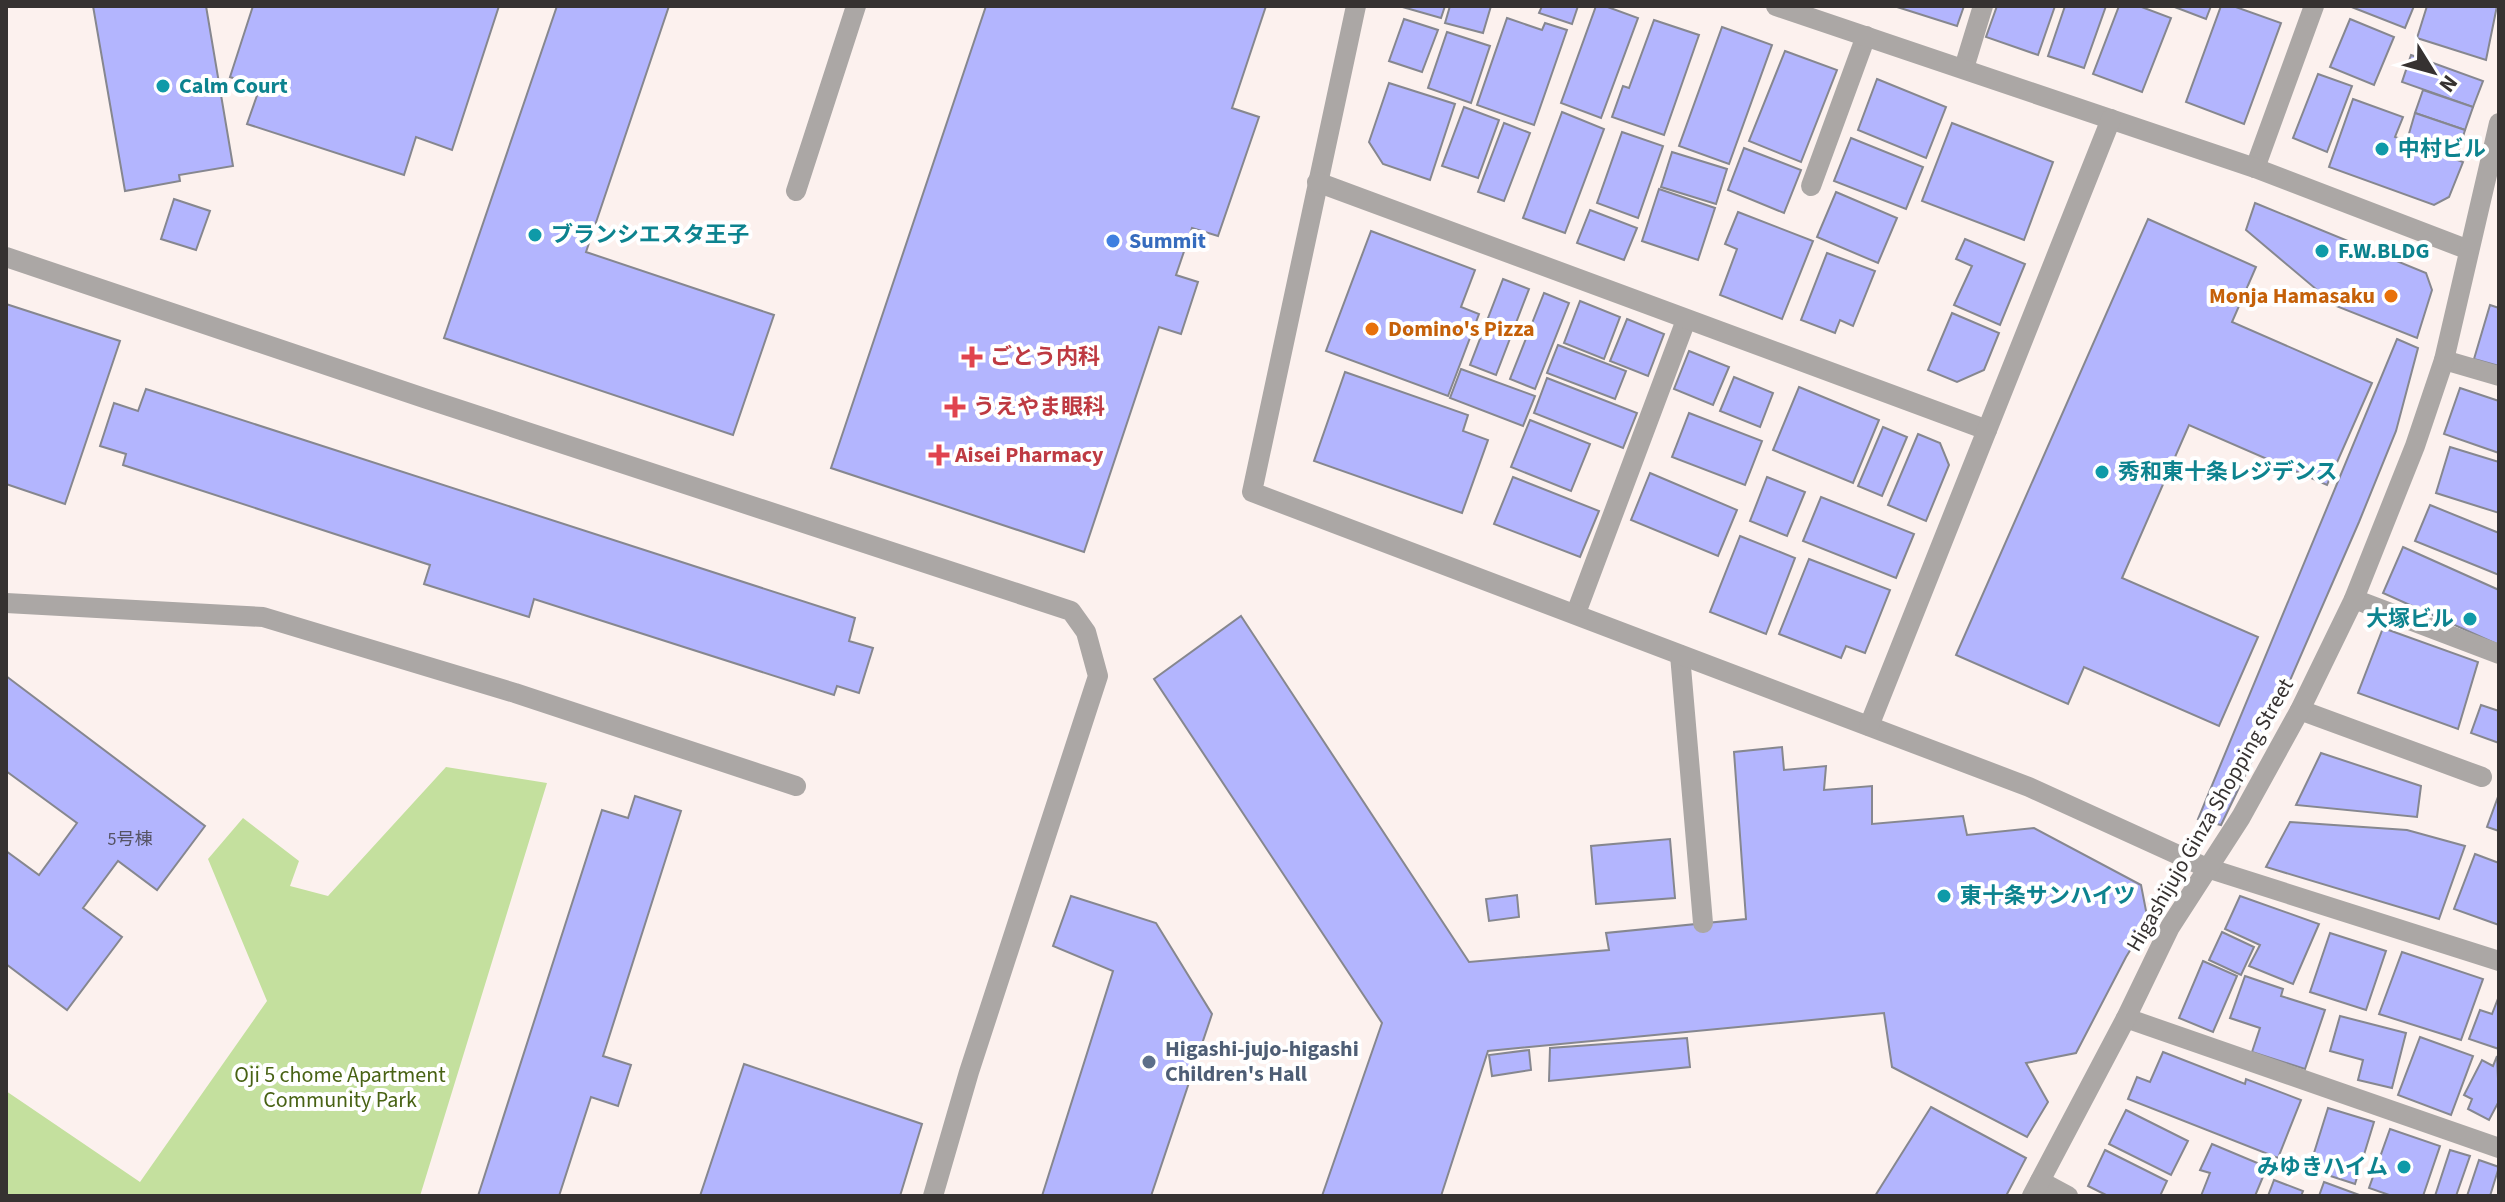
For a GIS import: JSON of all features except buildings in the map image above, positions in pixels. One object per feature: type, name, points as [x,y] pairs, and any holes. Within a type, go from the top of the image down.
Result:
[{"type":"street","points":[[796,191],[856,6]]},
{"type":"street","points":[[1356,6],[1252,492],[2029,787],[2207,868],[2499,961]]},
{"type":"street","points":[[1776,6],[2255,168],[2469,250]]},
{"type":"street","points":[[1964,68],[1983,6]]},
{"type":"street","points":[[2255,168],[2314,6]]},
{"type":"street","points":[[1811,186],[1866,36]]},
{"type":"street","points":[[1869,726],[2111,119]]},
{"type":"street","name":"Higashijujo Ginza Shopping Street","points":[[2036,1189],[2170,927],[2241,817],[2300,710],[2354,599],[2415,446],[2444,360],[2499,123]]},
{"type":"street","points":[[1317,182],[1987,430]]},
{"type":"street","points":[[6,257],[1071,611],[1086,632],[1098,676],[969,1072],[933,1196]]},
{"type":"street","points":[[1576,613],[1686,320]]},
{"type":"street","points":[[2444,360],[2499,376]]},
{"type":"street","points":[[2354,599],[2499,654]]},
{"type":"street","points":[[6,603],[263,617],[515,693],[796,786]]},
{"type":"street","points":[[1680,655],[1703,923]]},
{"type":"street","points":[[2300,710],[2482,777]]},
{"type":"street","points":[[2126,1018],[2499,1148]]},
{"type":"street","points":[[2036,1189],[2068,1196]]},
{"type":"green space","name":"Oji 5 chome Apartment Community Park","points":[[446,767],[547,783],[420,1196],[6,1196],[6,1091],[140,1182],[267,1001],[208,859],[243,818],[299,861],[290,886],[328,896]]},
{"type":"place","name":"Calm Court","points":[[163,86]]},
{"type":"place","name":"中村ビル","points":[[2382,149]]},
{"type":"place","name":"ブランシエスタ王子","points":[[535,235]]},
{"type":"place","name":"Summit","points":[[1113,241]]},
{"type":"place","name":"F.W.BLDG","points":[[2322,251]]},
{"type":"place","name":"Monja Hamasaku","points":[[2391,296]]},
{"type":"place","name":"Domino's Pizza","points":[[1372,329]]},
{"type":"place","name":"ごとう内科","points":[[972,357]]},
{"type":"place","name":"うえやま眼科","points":[[955,407]]},
{"type":"place","name":"Aisei Pharmacy","points":[[939,455]]},
{"type":"place","name":"秀和東十条レジデンス","points":[[2102,472]]},
{"type":"place","name":"大塚ビル","points":[[2470,619]]},
{"type":"place","name":"東十条サンハイツ","points":[[1944,896]]},
{"type":"place","name":"Higashi-jujo-higashi Children's Hall","points":[[1149,1062]]},
{"type":"place","name":"みゆきハイム","points":[[2404,1167]]}]
